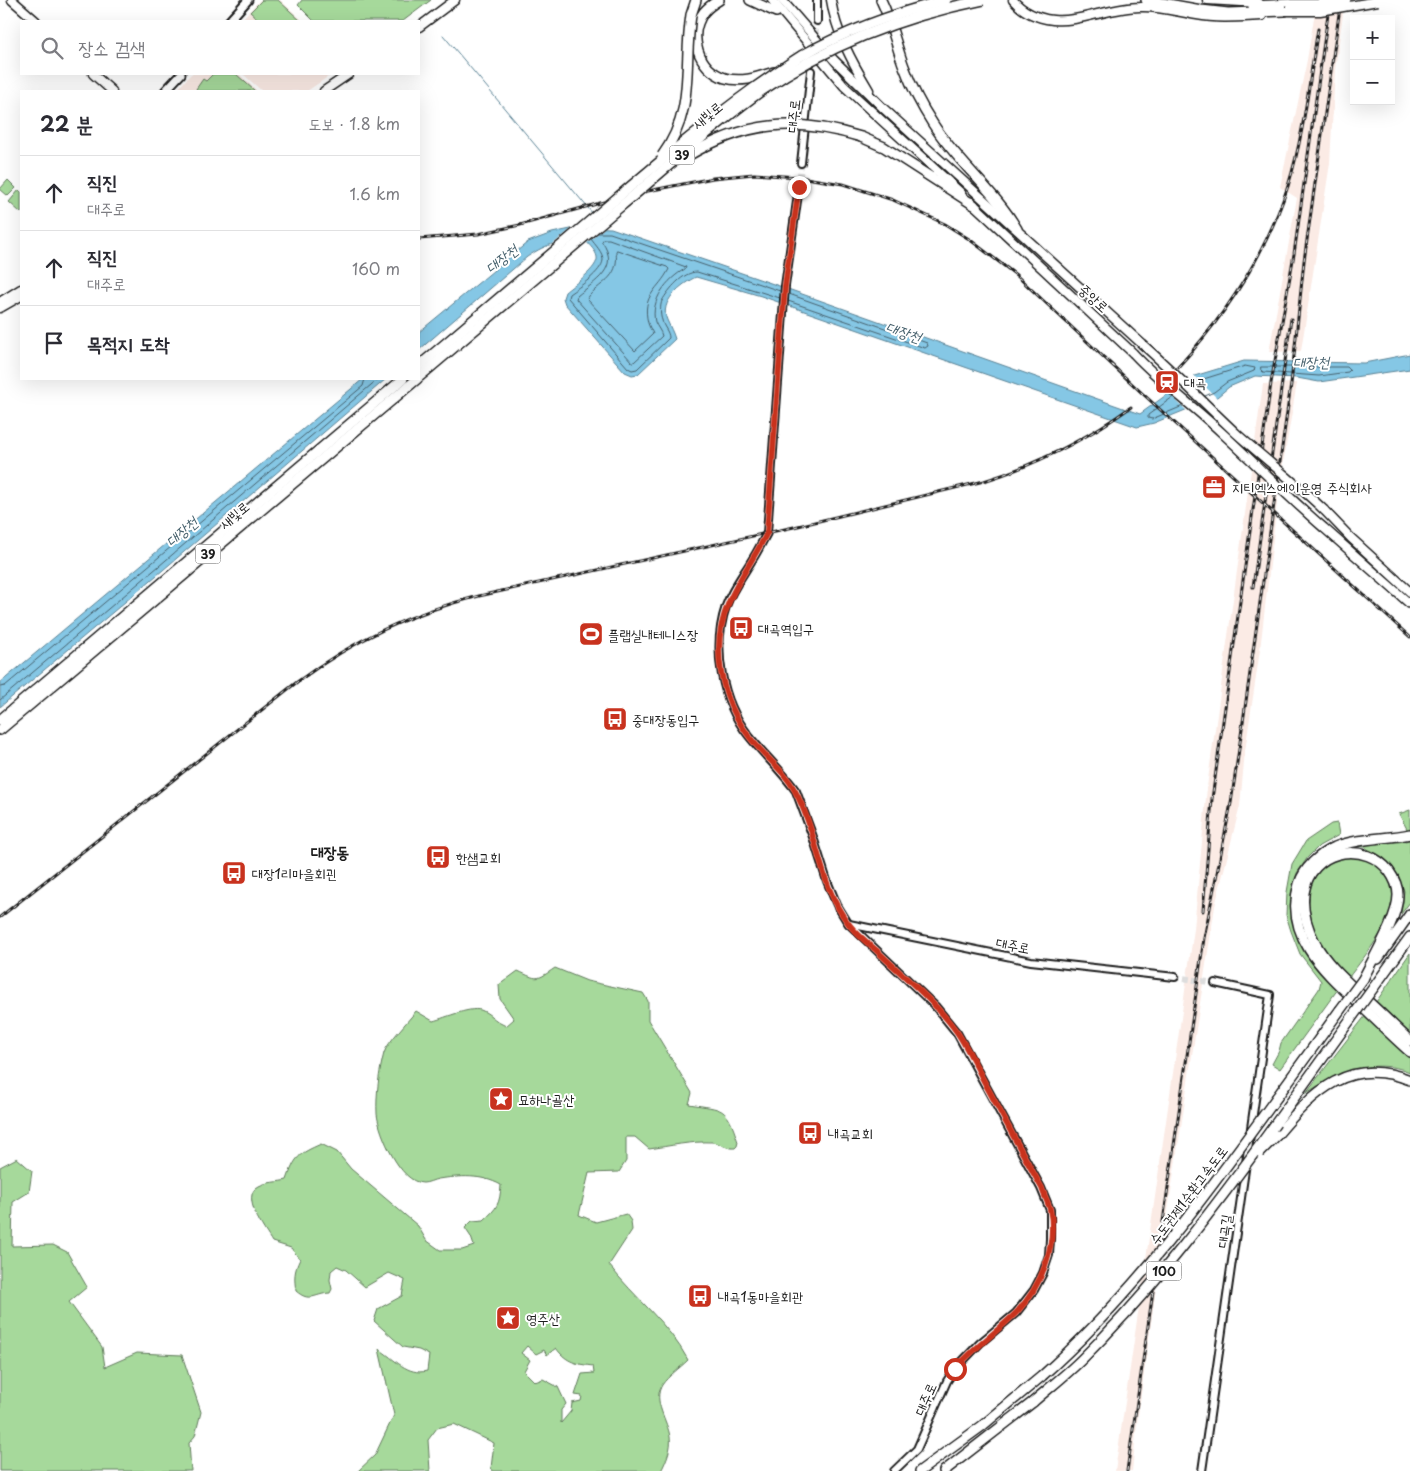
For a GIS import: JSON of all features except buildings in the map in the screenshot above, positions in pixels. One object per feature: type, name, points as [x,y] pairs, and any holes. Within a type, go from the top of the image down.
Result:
[{"type":"highway","points":[[654,167],[670,145],[682,118],[688,84],[688,30],[696,0]]},
{"type":"highway","points":[[719,0],[704,13],[697,27],[696,43],[705,64],[714,73],[726,78],[742,80],[759,77],[779,70]]},
{"type":"highway","points":[[750,0],[776,12]]},
{"type":"highway","points":[[881,0],[904,68],[932,122],[960,160],[998,201],[1017,229]]},
{"type":"highway","name":"새빛로","points":[[420,365],[654,167],[726,108],[779,70],[834,39],[881,19],[946,0]]},
{"type":"highway","name":"새빛로","points":[[420,376],[731,113],[797,68],[837,47],[885,26],[913,16],[984,0]]},
{"type":"highway","points":[[1146,0],[1228,13],[1288,7]]},
{"type":"highway","points":[[1173,0],[1205,6],[1233,8],[1288,7]]},
{"type":"highway","points":[[664,170],[703,147],[748,129],[782,125],[807,125],[839,130],[884,147],[974,205]]},
{"type":"highway","name":"새빛로","points":[[0,720],[402,380]]},
{"type":"highway","name":"새빛로","points":[[0,730],[416,380]]},
{"type":"highway","points":[[1410,834],[1336,847],[1322,854],[1308,868],[1300,880],[1295,898],[1297,922],[1313,957],[1331,978],[1410,1052]]},
{"type":"highway","points":[[1363,979],[1394,916],[1398,895],[1397,886],[1392,876],[1377,860],[1367,855],[1344,852],[1334,854],[1318,865],[1306,884],[1305,917],[1315,943],[1334,970],[1410,1041]]},
{"type":"highway","name":"수도권제1순환고속도로","points":[[924,1469],[982,1426],[1070,1351],[1108,1313],[1152,1263],[1215,1183],[1410,914]]},
{"type":"highway","name":"수도권제1순환고속도로","points":[[944,1471],[1033,1402],[1081,1361],[1117,1324],[1184,1246],[1238,1175],[1410,937]]},
{"type":"highway","points":[[1238,1175],[1311,1097],[1327,1086],[1358,1073],[1386,1072],[1410,1080]]},
{"type":"main road","points":[[12,0],[35,20]]},
{"type":"main road","points":[[230,20],[248,0]]},
{"type":"main road","points":[[420,20],[447,0]]},
{"type":"main road","points":[[420,26],[455,0]]},
{"type":"main road","points":[[767,0],[827,67]]},
{"type":"main road","name":"중앙로","points":[[772,0],[827,67],[870,110],[1133,352],[1158,379],[1221,431],[1271,481],[1410,604]]},
{"type":"main road","name":"중앙로","points":[[782,0],[834,60],[876,100],[1185,382],[1238,434],[1291,479],[1410,592]]},
{"type":"main road","points":[[831,0],[844,45],[876,100]]},
{"type":"main road","points":[[1013,0],[1017,6],[1028,13],[1038,17],[1063,21],[1118,8],[1140,6],[1228,18],[1264,16],[1288,7],[1318,0]]},
{"type":"main road","points":[[1207,0],[1320,11],[1381,1]]},
{"type":"main road","points":[[1288,7],[1329,4],[1346,0]]},
{"type":"main road","points":[[1288,7],[1322,8],[1362,0]]},
{"type":"main road","points":[[94,75],[111,90]]},
{"type":"main road","points":[[166,90],[180,75]]},
{"type":"main road","points":[[325,90],[348,75]]},
{"type":"main road","points":[[333,90],[355,75]]},
{"type":"main road","points":[[0,302],[20,290]]},
{"type":"main road","points":[[0,308],[20,297]]},
{"type":"street","points":[[816,21],[817,0]]},
{"type":"street","name":"대주로","points":[[801,163],[811,71]]},
{"type":"street","name":"대주로","points":[[799,187],[785,286],[767,533],[726,606],[720,634],[721,670],[728,697],[748,735],[788,779],[796,791],[827,881],[837,905],[848,924],[935,1006],[957,1033],[1042,1188],[1050,1210],[1051,1223],[1049,1255],[1043,1273],[1034,1290],[1016,1313],[980,1344],[955,1369],[947,1381],[917,1450],[894,1471]]},
{"type":"street","name":"대주로","points":[[848,924],[1031,961],[1175,977]]},
{"type":"street","name":"대곡길","points":[[1202,1471],[1270,995],[1215,983]]},
{"type":"shaded area","points":[[260,0],[280,0],[302,20],[241,20]]},
{"type":"shaded area","points":[[1317,0],[1345,0],[1335,70],[1330,163],[1301,351],[1269,352],[1297,198],[1280,187],[1307,60]]},
{"type":"shaded area","points":[[190,75],[240,75],[256,90],[177,90]]},
{"type":"shaded area","points":[[244,75],[331,75],[308,90],[261,90]]},
{"type":"shaded area","points":[[1297,383],[1279,487],[1260,650],[1245,751],[1240,806],[1215,906],[1155,1295],[1132,1471],[1115,1471],[1194,929],[1207,787],[1263,384]]},
{"type":"green space","points":[[262,0],[278,0],[300,20],[256,20],[257,18],[250,12]]},
{"type":"green space","points":[[302,0],[431,0],[404,20],[313,20],[298,5]]},
{"type":"green space","points":[[212,75],[237,75],[254,90],[196,89],[203,79],[206,81]]},
{"type":"green space","points":[[8,180],[16,188],[8,196],[0,189]]},
{"type":"green space","points":[[19,190],[20,212],[9,202]]},
{"type":"green space","points":[[1410,810],[1410,829],[1407,829],[1399,814]]},
{"type":"green space","points":[[1337,823],[1339,835],[1319,846],[1308,857],[1297,873],[1292,890],[1292,907],[1296,928],[1338,989],[1280,1069],[1272,1064],[1281,1043],[1319,989],[1321,981],[1300,954],[1286,915],[1287,892],[1292,864],[1306,841],[1331,824]]},
{"type":"green space","points":[[1410,840],[1410,902],[1401,914],[1404,891],[1398,875],[1388,864],[1365,847],[1351,846]]},
{"type":"green space","points":[[1352,856],[1369,860],[1382,869],[1394,889],[1395,899],[1387,922],[1349,977],[1323,945],[1312,923],[1309,903],[1312,883],[1323,867],[1333,861]]},
{"type":"green space","points":[[1410,953],[1410,1033],[1376,1002]]},
{"type":"green space","points":[[555,968],[587,981],[643,993],[648,1001],[648,1020],[692,1093],[689,1104],[722,1111],[730,1121],[738,1142],[735,1148],[729,1148],[712,1142],[704,1142],[649,1149],[635,1137],[626,1137],[626,1161],[619,1172],[589,1173],[579,1215],[596,1222],[626,1214],[631,1221],[632,1230],[609,1265],[671,1334],[688,1360],[667,1378],[659,1391],[660,1404],[670,1437],[667,1459],[661,1471],[493,1471],[491,1468],[494,1443],[454,1424],[437,1428],[428,1440],[430,1471],[358,1471],[375,1455],[394,1415],[379,1349],[407,1369],[420,1372],[427,1371],[429,1355],[419,1350],[403,1347],[374,1321],[378,1309],[402,1296],[405,1280],[389,1273],[365,1287],[346,1270],[337,1266],[331,1271],[332,1289],[330,1293],[312,1297],[301,1295],[296,1291],[295,1278],[300,1259],[291,1248],[272,1242],[252,1205],[254,1191],[262,1185],[287,1180],[292,1166],[298,1157],[321,1144],[337,1152],[351,1169],[418,1226],[426,1240],[440,1250],[462,1250],[474,1246],[465,1228],[472,1221],[484,1220],[492,1212],[499,1201],[501,1185],[478,1177],[454,1177],[423,1183],[415,1181],[406,1175],[386,1144],[377,1114],[378,1083],[384,1053],[416,1011],[433,1021],[466,1011],[478,1010],[506,1026],[514,1019],[500,999],[499,985],[518,971],[537,978]],"holes":[[[527,1346],[536,1354],[544,1350],[547,1355],[556,1348],[568,1360],[593,1366],[594,1373],[582,1374],[575,1395],[582,1396],[581,1401],[572,1403],[571,1411],[561,1423],[561,1410],[566,1404],[558,1387],[543,1379],[535,1382],[524,1371],[530,1360],[521,1353]]]},
{"type":"green space","points":[[1366,1015],[1410,1056],[1410,1072],[1382,1066],[1369,1067],[1343,1074],[1305,1094]]},
{"type":"green space","points":[[17,1158],[32,1171],[29,1192],[13,1202],[12,1246],[53,1245],[67,1252],[87,1287],[69,1302],[102,1347],[105,1367],[137,1353],[182,1355],[201,1412],[195,1436],[189,1443],[191,1471],[0,1471],[0,1167]]},
{"type":"water","name":"대장천","points":[[580,227],[611,228],[1140,414],[1191,377],[1244,361],[1364,363],[1410,354],[1410,369],[1319,382],[1297,378],[1255,376],[1229,387],[1217,397],[1154,423],[1137,427],[761,296],[696,277],[684,284],[673,294],[666,307],[665,313],[675,339],[638,374],[632,375],[625,372],[565,304],[563,298],[565,292],[590,271],[597,261],[595,253],[586,241],[555,243],[527,257],[420,349],[420,331],[528,242],[552,233]]},
{"type":"water","points":[[362,380],[385,380],[0,707],[0,683]]},
{"type":"pier","points":[[576,225],[608,225],[586,244],[565,244],[549,247]]},
{"type":"pier","points":[[1192,374],[1218,399],[1188,412],[1167,392]]},
{"type":"waterway","points":[[443,35],[593,214]]},
{"type":"tunnel","points":[[811,71],[817,21]]},
{"type":"tunnel","points":[[799,187],[801,163]]},
{"type":"tunnel","points":[[1175,977],[1215,983]]},
{"type":"railway","points":[[1203,911],[1212,799],[1271,383],[1294,254],[1330,0]]},
{"type":"railway","points":[[1127,1471],[1204,938],[1231,803],[1244,715],[1291,384],[1304,261],[1341,0]]},
{"type":"railway","points":[[1178,367],[1196,347],[1243,282],[1279,211],[1294,167],[1306,108],[1318,29]]},
{"type":"railway","points":[[420,239],[478,234],[520,225],[633,194],[713,178],[754,174],[799,177],[843,184],[893,200],[945,224],[969,239],[1016,275],[1143,394],[1410,637]]},
{"type":"railway","points":[[1253,587],[1291,319]]},
{"type":"railway","points":[[0,917],[297,682],[340,653],[383,630],[429,611],[479,596],[794,527],[984,481],[1023,467],[1060,450],[1096,430],[1131,407]]},
{"type":"place","name":"대곡","points":[[1167,382]]},
{"type":"place","name":"지티엑스에이운영 주식회사","points":[[1214,487]]},
{"type":"place","name":"대곡역입구","points":[[741,628]]},
{"type":"place","name":"플랩실내테니스장","points":[[591,634]]},
{"type":"place","name":"중대장동입구","points":[[615,719]]},
{"type":"place","name":"한샘교회","points":[[438,857]]},
{"type":"place","name":"대장1리마을회괸","points":[[234,873]]},
{"type":"place","name":"묘하나골산","points":[[501,1099]]},
{"type":"place","name":"내곡교회","points":[[810,1133]]},
{"type":"place","name":"내곡1동마을회관","points":[[700,1296]]},
{"type":"place","name":"영주산","points":[[508,1318]]},
{"type":"district","name":"대장동","points":[[330,851]]},
{"type":"route","points":[[799,187],[785,286],[767,533],[726,606],[720,634],[721,670],[728,697],[748,735],[788,779],[796,791],[827,881],[837,905],[848,924],[935,1006],[957,1033],[1042,1188],[1050,1210],[1049,1255],[1043,1273],[1034,1290],[1026,1303],[1016,1313],[980,1344],[955,1369]]}]
